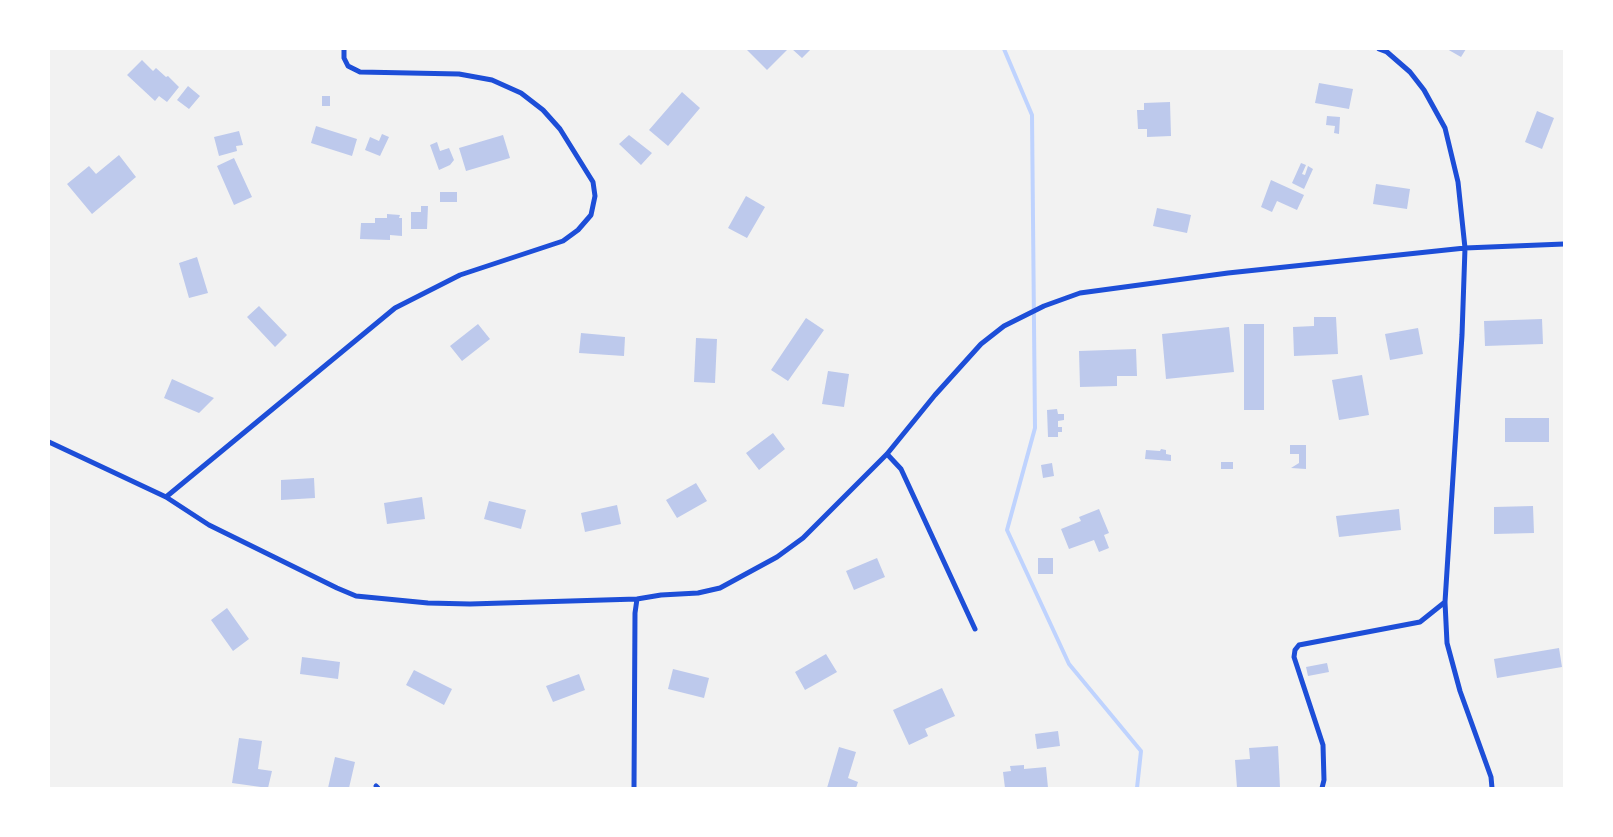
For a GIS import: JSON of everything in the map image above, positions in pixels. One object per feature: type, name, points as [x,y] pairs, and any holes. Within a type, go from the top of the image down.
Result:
[{"type":"street","points":[[166,497],[395,308],[460,275],[563,241],[578,230],[591,215],[594,196],[593,182],[560,129],[543,110],[521,93],[492,80],[459,74],[360,72],[348,66],[344,58],[344,49]]},
{"type":"street","points":[[1379,49],[1387,52],[1410,72],[1424,90],[1444,128],[1458,182],[1465,248],[1462,335],[1445,602],[1447,643],[1460,691],[1491,777],[1492,788]]},
{"type":"street","points":[[49,442],[166,497],[209,525],[356,596],[428,603],[470,604],[637,599],[660,595],[698,593],[720,588],[776,557],[816,527],[887,454],[935,395],[981,344],[1004,326],[1044,306],[1080,293],[1228,273],[1465,248],[1564,244]]},
{"type":"street","points":[[887,454],[901,469],[976,629]]},
{"type":"street","points":[[634,788],[634,632],[637,599]]},
{"type":"street","points":[[1322,788],[1324,770],[1323,745],[1294,658],[1295,650],[1299,645],[1420,622],[1445,602]]},
{"type":"building","points":[[788,49],[767,70],[747,50]]},
{"type":"building","points":[[792,49],[811,49],[802,58]]},
{"type":"building","points":[[1447,49],[1466,49],[1461,57]]},
{"type":"building","points":[[142,60],[153,71],[156,68],[166,77],[168,76],[179,87],[167,102],[159,96],[155,101],[127,75]]},
{"type":"building","points":[[1319,83],[1353,89],[1349,109],[1315,103]]},
{"type":"building","points":[[188,86],[200,96],[189,109],[177,100]]},
{"type":"building","points":[[682,92],[700,108],[668,146],[649,130]]},
{"type":"building","points":[[322,96],[330,96],[330,106],[322,106]]},
{"type":"building","points":[[1170,102],[1171,136],[1147,137],[1147,129],[1138,129],[1137,110],[1144,110],[1144,103]]},
{"type":"building","points":[[1537,111],[1554,118],[1542,149],[1525,142]]},
{"type":"building","points":[[1327,116],[1340,117],[1339,134],[1334,133],[1335,126],[1326,125]]},
{"type":"building","points":[[316,126],[357,139],[352,156],[311,143]]},
{"type":"building","points":[[239,131],[243,145],[236,146],[237,151],[219,156],[214,137]]},
{"type":"building","points":[[382,134],[389,137],[380,156],[365,150],[370,137],[379,141]]},
{"type":"building","points":[[503,135],[510,158],[466,171],[459,148]]},
{"type":"building","points":[[629,135],[652,153],[641,165],[619,144]]},
{"type":"building","points":[[437,142],[440,151],[449,148],[454,160],[450,165],[439,170],[430,145]]},
{"type":"building","points":[[119,155],[136,177],[92,214],[67,184],[89,166],[96,174]]},
{"type":"building","points":[[234,158],[252,197],[234,205],[217,166]]},
{"type":"building","points":[[1301,163],[1306,165],[1302,174],[1305,175],[1308,166],[1313,169],[1304,189],[1292,183]]},
{"type":"building","points":[[1271,180],[1304,195],[1297,210],[1277,201],[1272,212],[1261,207]]},
{"type":"building","points":[[1376,184],[1410,189],[1407,209],[1373,204]]},
{"type":"building","points":[[440,192],[457,192],[457,202],[440,202]]},
{"type":"building","points":[[746,196],[765,207],[747,238],[728,228]]},
{"type":"building","points":[[421,206],[428,206],[427,229],[411,229],[411,212],[421,212]]},
{"type":"building","points":[[1157,208],[1191,215],[1187,233],[1153,226]]},
{"type":"building","points":[[387,214],[400,215],[399,218],[402,218],[402,236],[390,235],[390,240],[360,239],[361,223],[375,223],[375,218],[387,218]]},
{"type":"building","points":[[197,257],[208,293],[189,298],[179,263]]},
{"type":"building","points":[[259,306],[287,335],[275,347],[247,317]]},
{"type":"building","points":[[1314,317],[1336,317],[1338,354],[1294,356],[1293,327],[1314,326]]},
{"type":"building","points":[[806,318],[824,330],[788,381],[771,370]]},
{"type":"building","points":[[1542,319],[1543,344],[1485,346],[1484,321]]},
{"type":"building","points":[[478,324],[490,339],[462,361],[450,346]]},
{"type":"building","points":[[1244,324],[1264,324],[1264,410],[1244,410]]},
{"type":"building","points":[[1229,327],[1234,372],[1166,379],[1162,334]]},
{"type":"building","points":[[1418,328],[1423,354],[1390,360],[1385,334]]},
{"type":"building","points":[[581,333],[625,337],[624,356],[579,353]]},
{"type":"building","points":[[696,338],[717,339],[715,383],[694,382]]},
{"type":"building","points":[[1136,349],[1137,376],[1117,376],[1117,386],[1080,387],[1079,351]]},
{"type":"building","points":[[828,371],[849,374],[844,407],[822,404]]},
{"type":"building","points":[[1362,375],[1369,415],[1339,420],[1332,380]]},
{"type":"building","points":[[172,379],[214,398],[199,413],[164,398]]},
{"type":"building","points":[[1057,409],[1058,414],[1064,414],[1064,420],[1058,421],[1058,427],[1062,427],[1062,432],[1058,432],[1058,437],[1048,437],[1047,410]]},
{"type":"building","points":[[1505,418],[1549,418],[1549,442],[1505,442]]},
{"type":"building","points":[[773,433],[785,449],[759,470],[746,453]]},
{"type":"building","points":[[1290,445],[1306,445],[1306,469],[1291,468],[1299,463],[1299,454],[1290,454]]},
{"type":"building","points":[[1161,449],[1166,450],[1166,454],[1171,455],[1171,461],[1145,459],[1146,450],[1160,451]]},
{"type":"building","points":[[1221,462],[1233,462],[1233,469],[1221,469]]},
{"type":"building","points":[[1052,463],[1054,476],[1043,478],[1041,465]]},
{"type":"building","points":[[314,478],[315,498],[281,500],[281,480]]},
{"type":"building","points":[[696,483],[707,501],[677,518],[666,500]]},
{"type":"building","points":[[422,497],[425,519],[387,524],[384,503]]},
{"type":"building","points":[[489,501],[526,510],[521,529],[484,519]]},
{"type":"building","points":[[617,505],[621,524],[585,532],[581,513]]},
{"type":"building","points":[[1533,506],[1534,533],[1494,534],[1494,507]]},
{"type":"building","points":[[1099,509],[1109,533],[1104,535],[1109,548],[1099,552],[1094,540],[1069,549],[1061,529],[1081,521],[1079,517]]},
{"type":"building","points":[[1399,509],[1401,530],[1339,537],[1336,516]]},
{"type":"building","points":[[877,558],[885,577],[854,590],[846,571]]},
{"type":"building","points":[[1038,558],[1053,558],[1053,574],[1038,574]]},
{"type":"building","points":[[227,608],[249,639],[233,651],[211,620]]},
{"type":"building","points":[[1559,648],[1562,667],[1497,678],[1494,659]]},
{"type":"building","points":[[826,654],[837,672],[805,690],[795,672]]},
{"type":"building","points":[[302,657],[340,662],[338,679],[300,674]]},
{"type":"building","points":[[1327,663],[1329,672],[1308,676],[1306,667]]},
{"type":"building","points":[[673,669],[709,678],[704,698],[668,689]]},
{"type":"building","points":[[414,670],[452,689],[444,705],[406,685]]},
{"type":"building","points":[[579,674],[585,690],[553,702],[546,686]]},
{"type":"building","points":[[942,688],[955,716],[925,729],[928,736],[909,745],[893,710]]},
{"type":"building","points":[[1058,731],[1060,746],[1037,749],[1035,734]]},
{"type":"building","points":[[239,738],[262,741],[258,769],[272,771],[268,788],[232,783]]},
{"type":"building","points":[[1278,746],[1280,788],[1237,788],[1235,760],[1250,759],[1249,748]]},
{"type":"building","points":[[839,747],[856,752],[848,778],[858,782],[856,788],[827,788]]},
{"type":"building","points":[[335,757],[355,762],[349,788],[328,788]]},
{"type":"building","points":[[1024,765],[1024,769],[1046,767],[1048,788],[1005,788],[1003,772],[1011,771],[1010,766]]},
{"type":"waterway","points":[[1004,49],[1032,115],[1035,428],[1007,530],[1069,664],[1141,751],[1137,788]]}]
